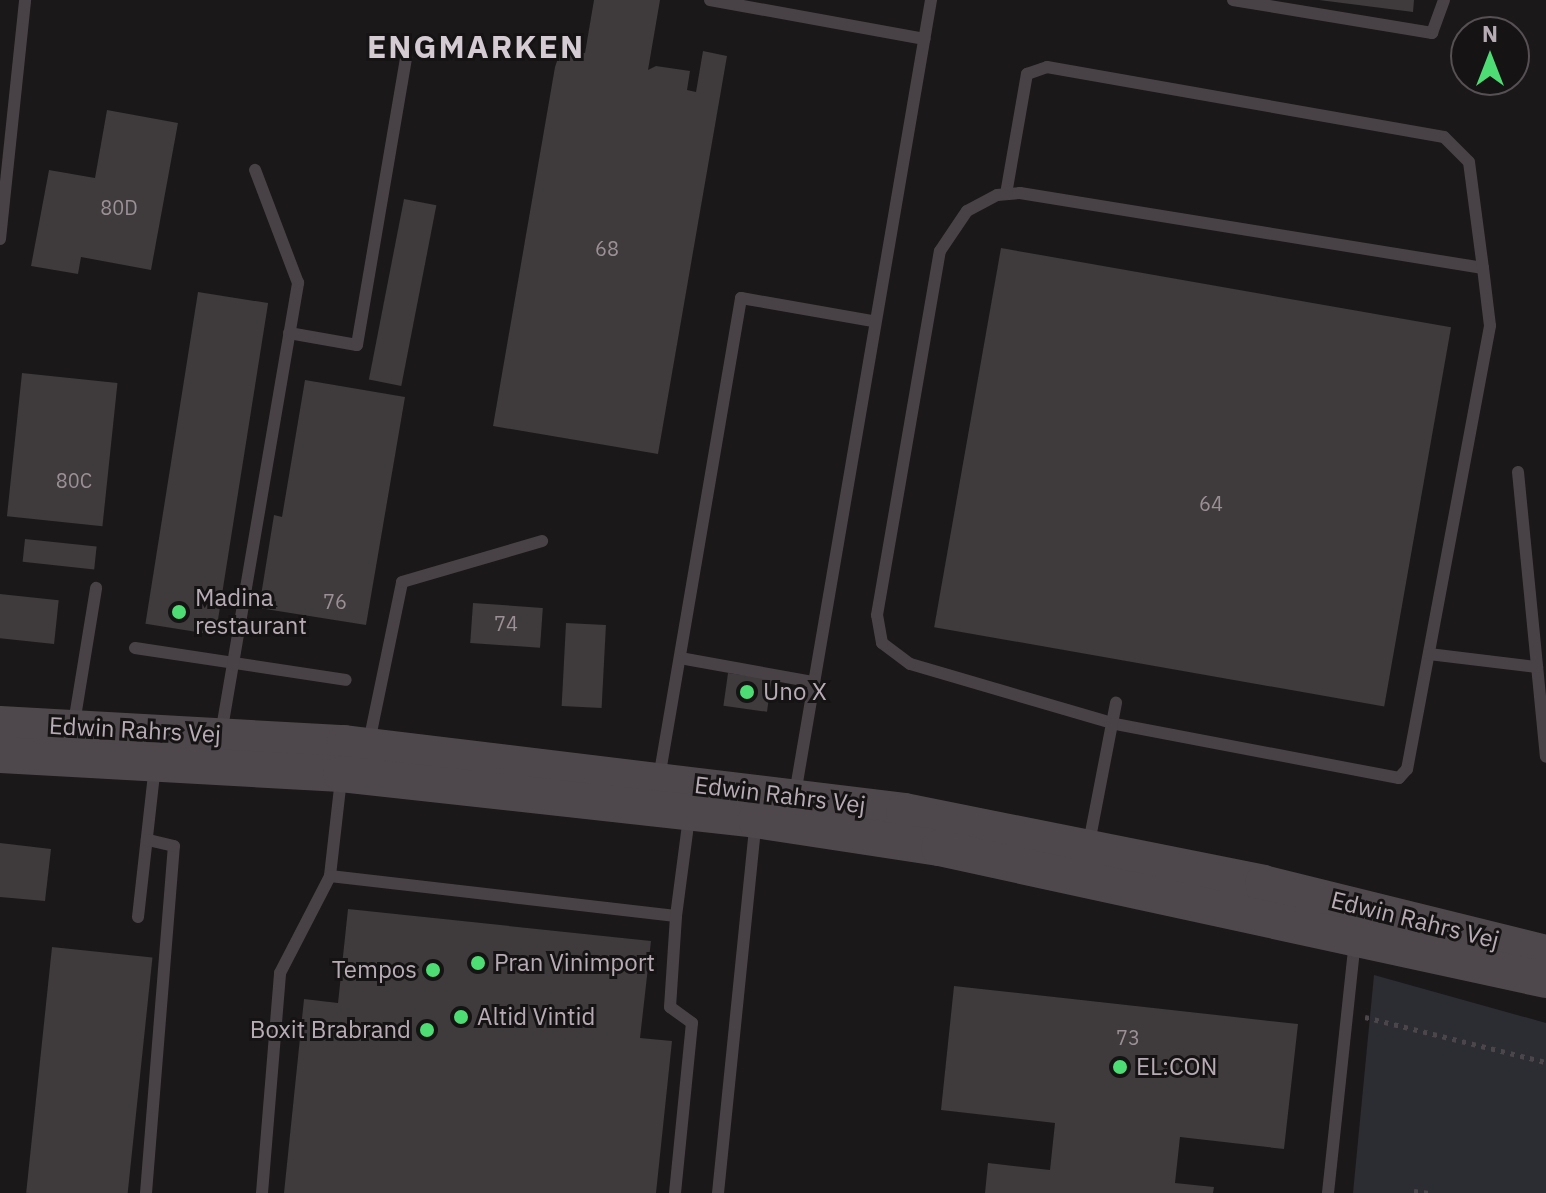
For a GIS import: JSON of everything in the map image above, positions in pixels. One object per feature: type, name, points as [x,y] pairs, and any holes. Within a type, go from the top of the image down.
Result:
[{"type":"street","name":"Edwin Rahrs Vej","points":[[0,724],[71,741],[354,760],[775,808],[1086,862],[1357,920],[1546,953]]},
{"type":"street","name":"Edwin Rahrs Vej","points":[[0,755],[71,741]]},
{"type":"street","name":"Edwin Rahrs Vej","points":[[1357,920],[1546,980]]},
{"type":"lane","points":[[0,239],[25,0]]},
{"type":"lane","points":[[710,0],[924,39]]},
{"type":"lane","points":[[718,1193],[775,808],[814,682],[873,321],[931,0]]},
{"type":"lane","points":[[1233,0],[1432,33],[1444,0]]},
{"type":"lane","points":[[289,333],[357,345],[406,57]]},
{"type":"lane","points":[[1006,194],[1027,74],[1047,67],[1444,137],[1469,162],[1483,268],[1490,326],[1407,769],[1399,778],[1112,723],[910,664],[882,643],[877,615],[940,251],[967,211],[1006,194],[1483,268]]},
{"type":"lane","points":[[219,750],[298,283],[255,170]]},
{"type":"lane","points":[[675,1193],[692,1023],[670,1007],[676,916],[674,796],[680,658],[741,298],[873,321]]},
{"type":"lane","points":[[1518,472],[1546,757]]},
{"type":"lane","points":[[262,1193],[280,973],[330,876],[354,760],[402,582],[542,541]]},
{"type":"lane","points":[[71,741],[96,588]]},
{"type":"lane","points":[[135,648],[346,680]]},
{"type":"lane","points":[[1429,654],[1537,667]]},
{"type":"lane","points":[[680,658],[814,682]]},
{"type":"lane","points":[[1086,862],[1116,703]]},
{"type":"lane","points":[[138,917],[157,746]]},
{"type":"lane","points":[[146,1193],[174,846],[147,840]]},
{"type":"lane","points":[[330,876],[676,916]]},
{"type":"lane","points":[[1328,1193],[1357,920]]},
{"type":"path","points":[[1349,1013],[1546,1062]]},
{"type":"path","points":[[1414,1191],[1429,1193]]},
{"type":"shaded area","points":[[1374,975],[1546,1023],[1546,1193],[1353,1193]]},
{"type":"building","points":[[594,0],[660,0],[648,70],[656,66],[690,71],[687,90],[696,92],[703,51],[727,56],[658,454],[493,426],[555,67],[561,49],[585,53]]},
{"type":"building","points":[[1319,0],[1414,0],[1413,12]]},
{"type":"building","points":[[107,110],[178,123],[151,270],[81,257],[78,274],[31,266],[49,170],[95,178]]},
{"type":"building","points":[[404,199],[436,205],[401,386],[369,380]]},
{"type":"building","points":[[1001,248],[1451,327],[1384,707],[934,627]]},
{"type":"building","points":[[198,292],[268,303],[216,635],[145,624]]},
{"type":"building","points":[[22,373],[117,383],[102,526],[7,516]]},
{"type":"building","points":[[305,380],[405,397],[366,625],[259,608],[274,515],[282,517]]},
{"type":"building","points":[[25,539],[97,547],[94,569],[23,562]]},
{"type":"building","points":[[0,594],[59,600],[54,644],[0,638]]},
{"type":"building","points":[[473,603],[543,608],[540,648],[470,643]]},
{"type":"building","points":[[566,623],[606,625],[602,708],[562,706]]},
{"type":"building","name":"Uno X","points":[[728,673],[772,679],[767,712],[723,706]]},
{"type":"building","points":[[0,843],[51,849],[45,901],[0,897]]},
{"type":"building","points":[[348,909],[651,941],[640,1038],[672,1041],[656,1193],[284,1193],[304,999],[338,1003]]},
{"type":"building","points":[[52,947],[152,958],[128,1193],[26,1193]]},
{"type":"building","name":"EL:CON","points":[[954,986],[1298,1024],[1284,1149],[1180,1137],[1175,1183],[1214,1187],[1213,1193],[985,1193],[988,1163],[1050,1170],[1055,1123],[941,1110]]},
{"type":"place","name":"Madina restaurant","points":[[179,612]]},
{"type":"place","name":"Uno X","points":[[747,692]]},
{"type":"place","name":"Pran Vinimport","points":[[478,963]]},
{"type":"place","name":"Tempos","points":[[433,970]]},
{"type":"place","name":"Altid Vintid","points":[[461,1017]]},
{"type":"place","name":"Boxit Brabrand","points":[[427,1030]]},
{"type":"place","name":"EL:CON","points":[[1120,1067]]},
{"type":"district","name":"ENGMARKEN","points":[[476,46]]}]
